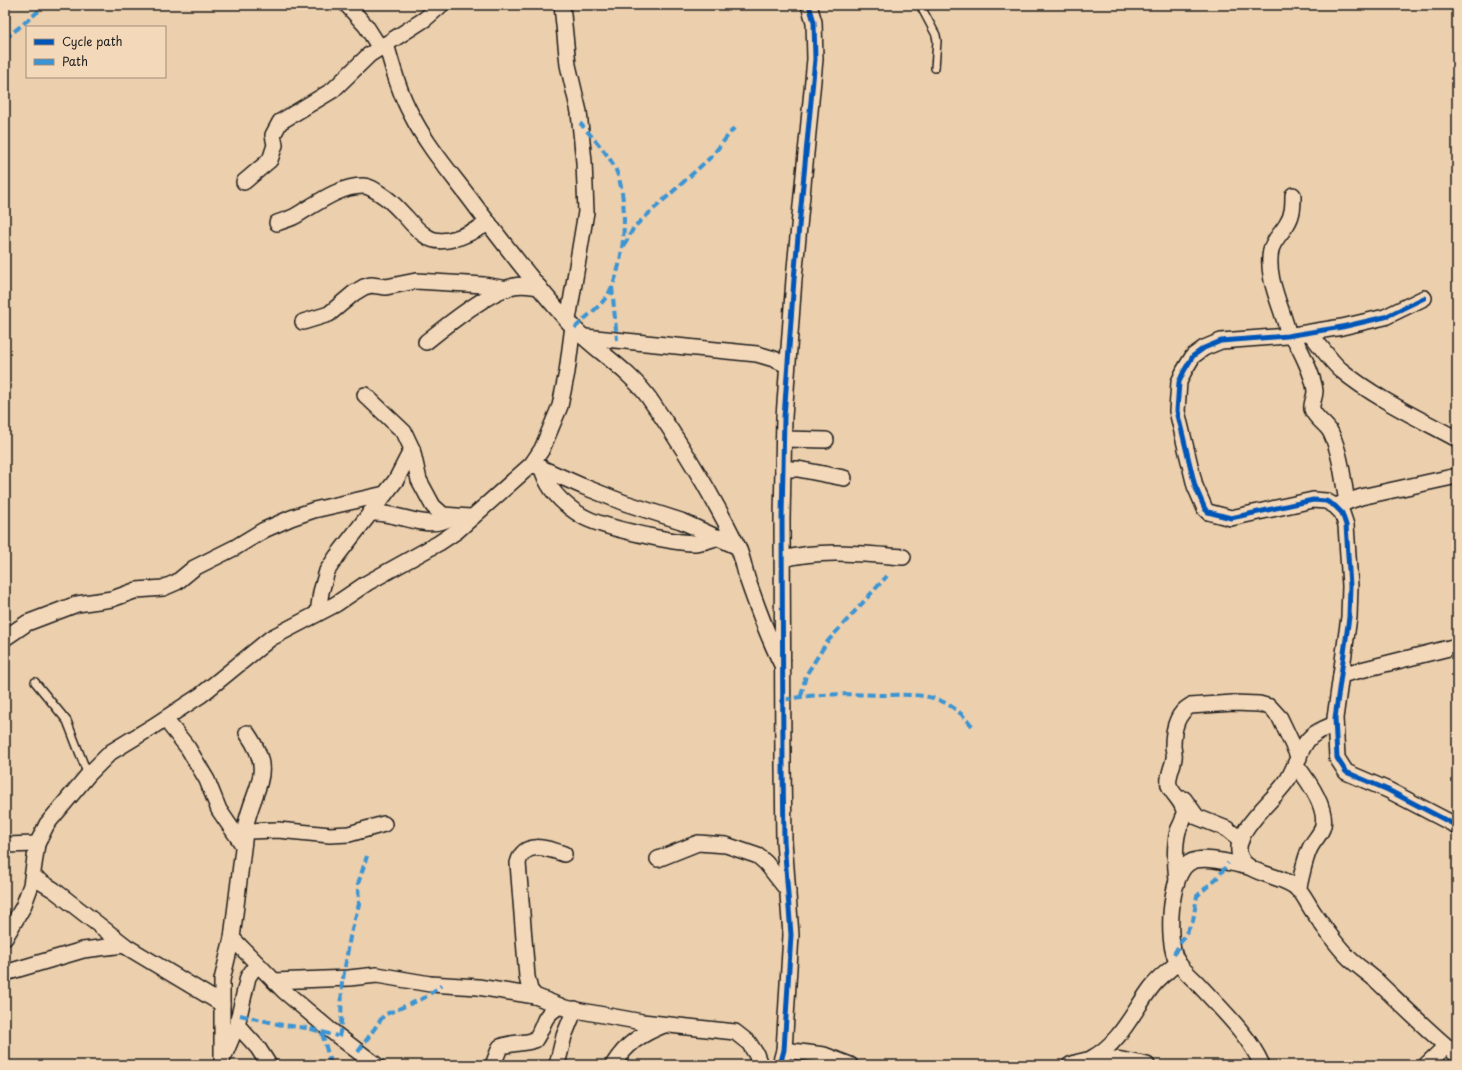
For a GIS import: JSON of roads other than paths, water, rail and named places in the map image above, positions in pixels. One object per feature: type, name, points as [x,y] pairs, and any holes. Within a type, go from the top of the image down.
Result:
[{"type":"street","points":[[347,5],[383,46],[411,114],[433,152],[539,287],[570,323],[621,367],[648,396],[696,470],[738,547],[771,644],[784,668]]},
{"type":"street","points":[[244,182],[270,160],[275,145],[273,135],[280,122],[333,90],[349,73],[383,46],[425,19],[441,5]]},
{"type":"street","points":[[5,938],[22,907],[31,886],[37,844],[47,824],[88,775],[110,752],[165,719],[201,695],[271,638],[336,604],[367,583],[439,543],[457,531],[470,517],[537,466],[542,449],[560,406],[567,372],[570,323],[586,212],[584,162],[579,112],[568,65],[562,5]]},
{"type":"street","points":[[780,1065],[784,1050],[791,935],[784,826],[783,469],[787,365],[803,173],[815,59],[814,22],[809,5]]},
{"type":"street","points":[[277,223],[295,216],[309,206],[337,193],[361,186],[368,186],[395,204],[426,237],[435,240],[446,240],[458,237],[488,223]]},
{"type":"street","points":[[1293,195],[1291,217],[1273,244],[1270,256],[1273,286],[1291,336],[1298,344],[1314,385],[1315,394],[1312,406],[1314,414],[1332,434],[1342,514],[1346,525],[1350,586],[1349,618],[1335,724],[1337,758],[1346,772],[1388,790],[1457,826]]},
{"type":"street","points":[[303,322],[329,314],[364,287],[371,285],[386,286],[416,281],[484,285],[507,289]]},
{"type":"street","points":[[426,342],[473,308],[507,289],[520,285],[539,287]]},
{"type":"street","points":[[1424,298],[1385,317],[1342,327],[1291,336],[1221,341],[1204,348],[1193,356],[1179,382],[1177,412],[1195,486],[1201,504],[1208,512],[1231,518],[1312,500],[1341,504],[1457,476]]},
{"type":"street","points":[[1310,332],[1339,369],[1373,392],[1457,439]]},
{"type":"street","points":[[585,337],[757,354],[774,358],[787,365]]},
{"type":"street","points":[[365,395],[404,432],[412,449],[420,480],[433,506],[443,515],[453,517],[470,517]]},
{"type":"street","points":[[784,439],[826,440]]},
{"type":"street","points":[[318,613],[321,592],[327,570],[396,480],[412,449]]},
{"type":"street","points":[[537,466],[545,481],[559,498],[582,516],[598,523],[644,535],[688,542],[706,542],[719,538]]},
{"type":"street","points":[[537,466],[625,503],[681,521],[738,547]]},
{"type":"street","points":[[783,469],[798,469],[844,478]]},
{"type":"street","points":[[5,638],[27,624],[77,604],[112,599],[137,590],[163,588],[177,582],[194,568],[236,547],[264,530],[291,518],[314,510],[386,494]]},
{"type":"street","points":[[370,513],[384,512],[434,524],[444,522],[453,517]]},
{"type":"street","points":[[783,559],[805,553],[852,552],[903,557]]},
{"type":"street","points":[[1342,675],[1456,648]]},
{"type":"street","points":[[1177,880],[1175,845],[1184,813],[1182,805],[1172,790],[1169,779],[1175,756],[1173,748],[1174,732],[1181,713],[1190,706],[1233,703],[1259,704],[1270,707],[1280,718],[1298,762],[1309,781],[1322,811],[1323,820],[1320,833],[1310,848],[1298,890]]},
{"type":"street","points":[[165,719],[188,748],[207,780],[219,810],[244,838]]},
{"type":"street","points":[[1249,867],[1244,864],[1239,854],[1241,840],[1260,811],[1279,793],[1298,762],[1307,741],[1318,732],[1335,724]]},
{"type":"street","points":[[222,1062],[222,980],[232,938],[244,838],[250,806],[261,784],[262,773],[260,753],[247,733]]},
{"type":"street","points":[[1172,790],[1183,797],[1197,817],[1227,829],[1241,840]]},
{"type":"street","points":[[244,838],[278,830],[330,836],[349,834],[384,824]]},
{"type":"street","points":[[658,859],[698,843],[726,844],[758,856],[766,862],[788,891]]},
{"type":"street","points":[[5,845],[37,844]]},
{"type":"street","points":[[535,996],[530,990],[527,977],[518,863],[525,850],[533,848],[543,847],[564,854]]},
{"type":"street","points":[[1262,1065],[1235,1022],[1178,962],[1172,941],[1172,909],[1177,880],[1179,875],[1189,863],[1199,860],[1214,860],[1249,867],[1286,881],[1298,890],[1349,958],[1376,980],[1451,1051],[1426,1065]]},
{"type":"street","points":[[33,877],[54,890],[124,945],[187,981],[222,1004]]},
{"type":"street","points":[[232,938],[274,981],[330,1030],[376,1065]]},
{"type":"street","points":[[5,973],[83,950],[124,945]]},
{"type":"street","points":[[1070,1065],[1092,1058],[1106,1048],[1125,1027],[1150,988],[1178,962]]},
{"type":"street","points":[[222,1062],[237,1025],[248,977],[257,964]]},
{"type":"street","points":[[274,981],[343,979],[377,975],[430,984],[478,987],[535,996],[560,1006],[642,1022],[735,1032],[749,1043],[756,1054],[760,1065]]},
{"type":"street","points":[[187,981],[204,982],[222,980]]},
{"type":"street","points":[[493,1065],[500,1047],[507,1044],[528,1043],[535,1040],[545,1018],[550,1012],[560,1006]]},
{"type":"street","points":[[557,1065],[564,1036],[575,1009]]},
{"type":"street","points":[[613,1065],[624,1048],[635,1038],[665,1024]]},
{"type":"street","points":[[237,1025],[258,1048],[269,1065]]},
{"type":"street","points":[[784,1050],[824,1055],[850,1065]]},
{"type":"street","points":[[1092,1058],[1117,1059],[1147,1065]]},
{"type":"lane","points":[[920,5],[936,34],[937,41],[935,68]]},
{"type":"lane","points":[[35,682],[67,721],[88,775]]}]
